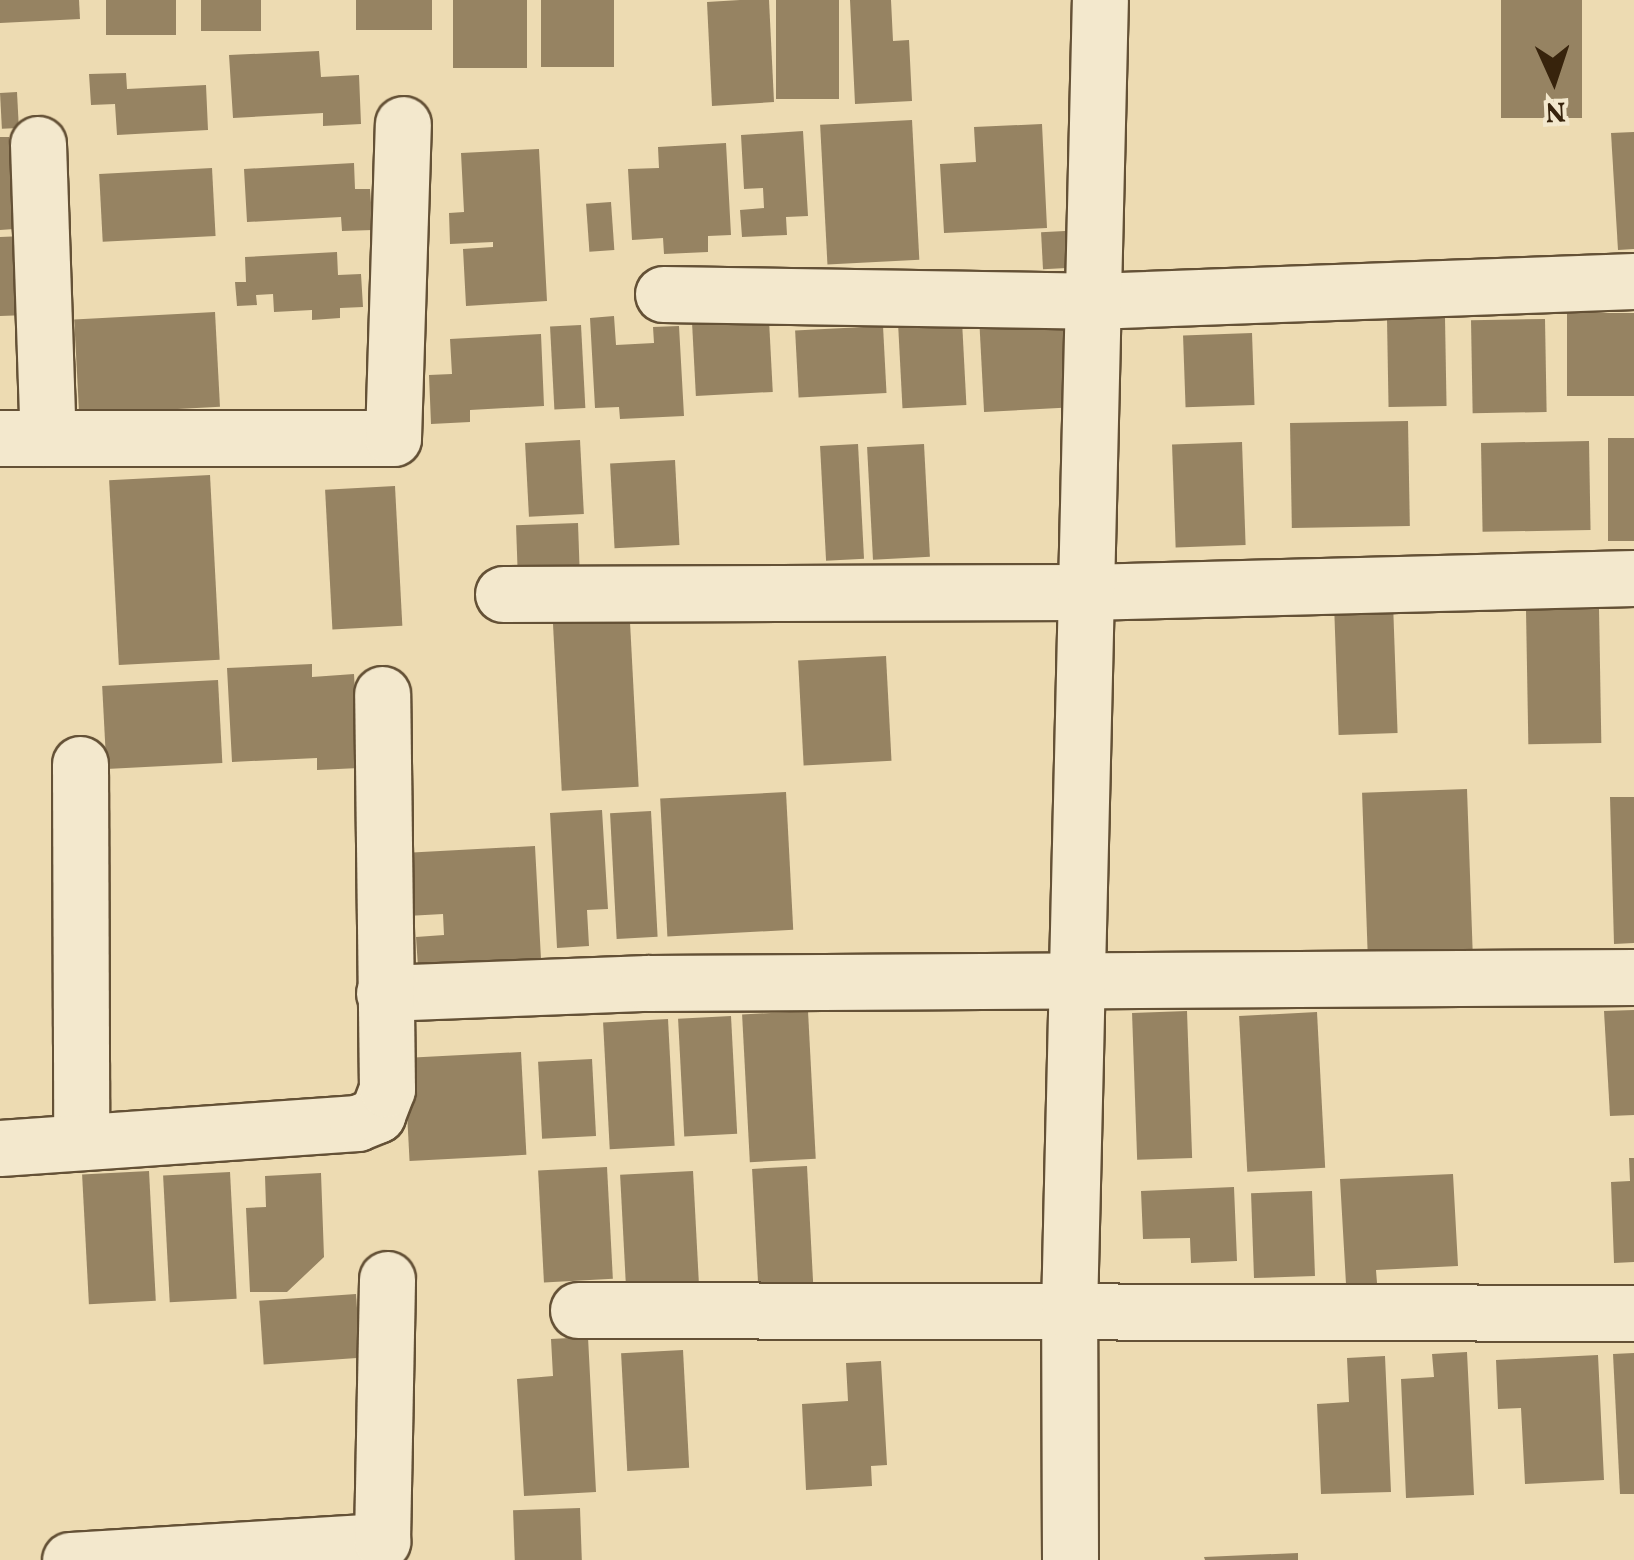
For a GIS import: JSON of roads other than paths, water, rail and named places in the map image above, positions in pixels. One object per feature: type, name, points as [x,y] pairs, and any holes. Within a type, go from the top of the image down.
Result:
[{"type":"street","points":[[1070,1560],[1069,1311],[1100,0]]},
{"type":"street","points":[[38,144],[24,438],[393,438],[403,124]]},
{"type":"street","points":[[663,294],[1093,301],[1634,280]]},
{"type":"street","points":[[502,594],[1086,592],[1634,578]]},
{"type":"street","points":[[0,1148],[357,1123],[377,1115],[386,1089],[382,694]]},
{"type":"street","points":[[80,764],[81,1142]]},
{"type":"street","points":[[384,992],[648,983],[1634,977]]},
{"type":"street","points":[[70,1560],[382,1540],[387,1279]]},
{"type":"street","points":[[578,1310],[1634,1313]]}]
